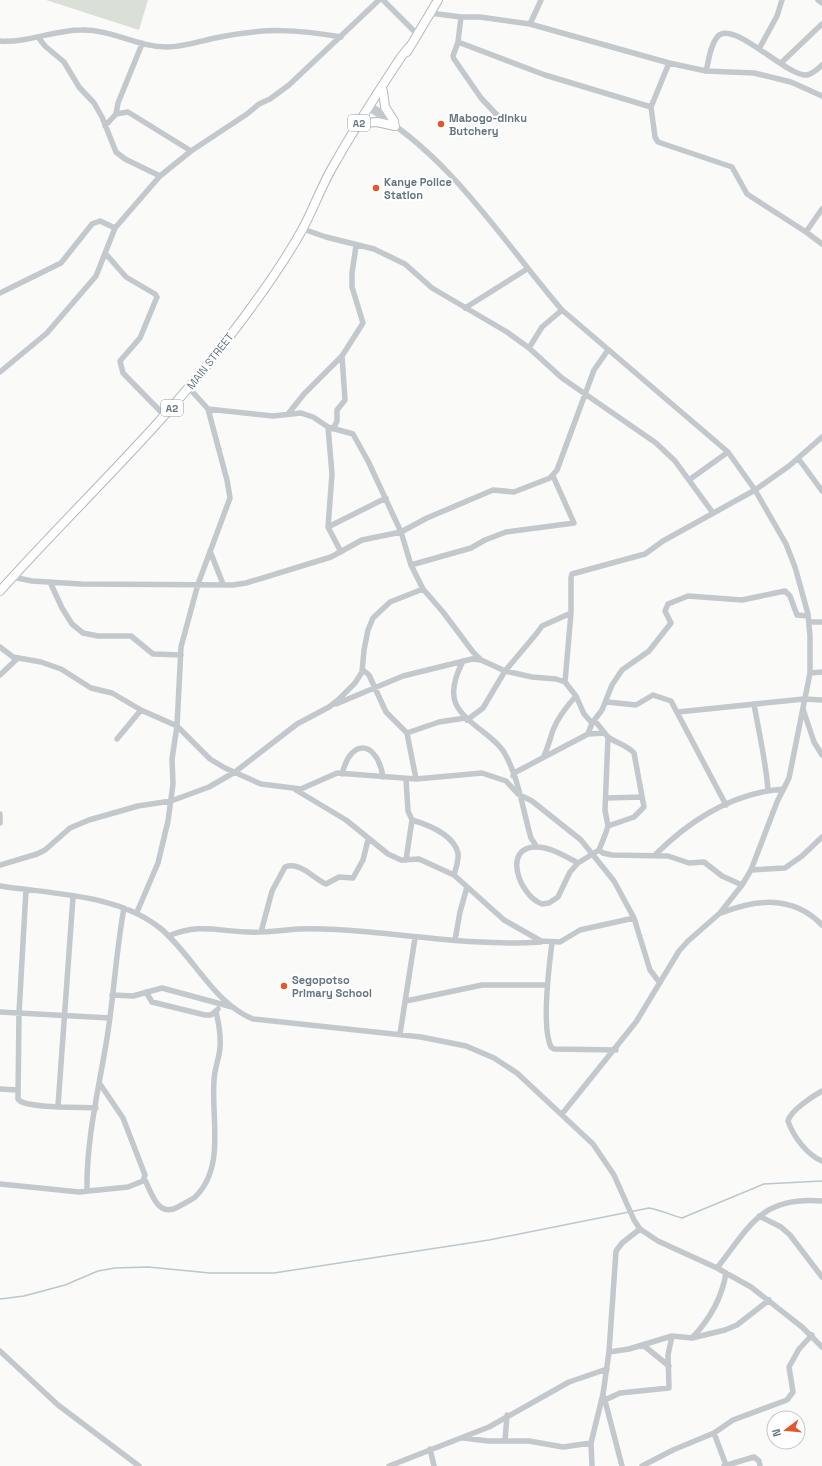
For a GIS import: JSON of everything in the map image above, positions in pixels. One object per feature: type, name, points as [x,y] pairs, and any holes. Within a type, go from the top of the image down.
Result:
[{"type":"highway","name":"MAIN STREET","points":[[0,591],[165,416],[189,388],[266,286],[302,229],[333,165],[438,0]]},
{"type":"highway","name":"MAIN STREET","points":[[314,202],[409,47]]},
{"type":"highway","points":[[383,91],[386,107],[395,123]]},
{"type":"highway","points":[[363,124],[377,122],[395,123]]},
{"type":"street","points":[[0,372],[47,333],[96,276],[115,228],[160,176],[191,151],[247,114],[259,104],[270,99],[281,91],[341,37],[379,0]]},
{"type":"street","points":[[383,0],[417,34]]},
{"type":"street","points":[[530,24],[541,0]]},
{"type":"street","points":[[759,49],[777,16],[782,0]]},
{"type":"street","points":[[818,0],[822,3]]},
{"type":"street","points":[[430,13],[461,17],[480,16],[530,24],[669,63],[706,71],[754,73],[791,82],[822,96]]},
{"type":"street","points":[[461,17],[458,42],[453,56],[454,59],[481,98],[498,116]]},
{"type":"street","points":[[781,63],[822,24]]},
{"type":"street","points":[[0,41],[24,41],[60,31],[82,30],[114,34],[142,44],[174,47],[220,37],[277,30],[341,37]]},
{"type":"street","points":[[706,71],[712,46],[719,35],[723,33],[729,34],[759,49],[793,71],[806,75],[810,74],[822,65]]},
{"type":"street","points":[[38,37],[45,46],[64,62],[79,87],[94,103],[105,126],[112,147],[120,156],[160,176]]},
{"type":"street","points":[[458,42],[545,75],[650,107]]},
{"type":"street","points":[[105,126],[116,114],[118,103],[142,44]]},
{"type":"street","points":[[669,63],[650,107],[655,137],[658,142],[728,164],[737,173],[747,194],[822,244]]},
{"type":"street","points":[[371,107],[395,123],[435,158],[487,215],[527,269],[562,310],[728,452],[755,490],[786,544],[803,591],[808,619],[810,673],[789,778],[783,789],[751,870],[742,885],[720,913],[688,941],[679,951],[649,1004],[616,1050],[562,1114]]},
{"type":"street","points":[[116,114],[128,112],[191,151]]},
{"type":"street","points":[[806,232],[822,209]]},
{"type":"street","points":[[0,293],[61,263],[92,224],[100,221],[115,228]]},
{"type":"street","points":[[302,229],[356,246],[374,249],[405,264],[432,288],[500,328],[530,348],[562,378],[656,443],[675,461],[713,514]]},
{"type":"street","points":[[288,414],[304,394],[342,356],[363,323],[352,287],[352,273],[356,246]]},
{"type":"street","points":[[105,253],[126,277],[158,297],[140,338],[120,361],[120,365],[123,373],[165,416]]},
{"type":"street","points":[[465,308],[527,269]]},
{"type":"street","points":[[530,348],[542,327],[562,310]]},
{"type":"street","points":[[12,577],[32,581],[87,584],[246,583],[331,557],[362,540],[402,532],[427,518],[493,490],[514,492],[553,476],[561,462],[594,370],[608,350]]},
{"type":"street","points":[[341,552],[328,527],[332,474],[330,428],[337,421],[337,410],[345,400],[342,356]]},
{"type":"street","points":[[137,912],[158,863],[171,801],[172,759],[177,726],[181,656],[198,584],[230,498],[227,480],[208,409],[189,388]]},
{"type":"street","points":[[208,409],[273,416],[296,412],[306,414],[330,428],[353,434],[402,532],[411,565],[423,589],[481,660]]},
{"type":"street","points":[[565,682],[571,613],[572,574],[642,555],[663,540],[755,490],[798,458],[822,437]]},
{"type":"street","points":[[689,480],[728,452]]},
{"type":"street","points":[[798,458],[822,491]]},
{"type":"street","points":[[411,565],[471,548],[485,540],[506,532],[574,523],[553,476]]},
{"type":"street","points":[[328,527],[386,498]]},
{"type":"street","points":[[210,551],[223,584]]},
{"type":"street","points":[[50,582],[62,608],[72,624],[82,633],[98,636],[131,636],[153,654],[181,656]]},
{"type":"street","points":[[329,707],[355,683],[363,670],[364,650],[368,630],[373,618],[390,602],[423,589]]},
{"type":"street","points":[[588,734],[607,702],[612,685],[622,670],[649,651],[672,623],[665,611],[666,606],[681,598],[698,595],[742,600],[785,591],[790,596],[797,615],[822,622]]},
{"type":"street","points":[[407,733],[439,722],[466,719],[483,708],[505,671],[537,633],[540,627],[571,613]]},
{"type":"street","points":[[0,647],[8,654],[18,658],[41,662],[61,669],[87,686],[112,693],[141,710],[177,726],[210,760],[261,784],[296,789],[307,787],[333,774],[416,779],[482,773],[510,784],[518,794],[532,801],[581,840],[592,853],[621,893],[634,918],[646,961],[650,970],[660,983]]},
{"type":"street","points":[[0,675],[18,658]]},
{"type":"street","points":[[0,865],[37,854],[45,850],[70,828],[89,820],[138,806],[171,801],[209,787],[234,772],[297,724],[329,707],[403,676],[472,659],[481,660],[505,671],[532,677],[556,679],[565,682],[576,696],[584,714],[606,735],[618,744],[628,747],[634,753],[644,807],[640,813],[634,817],[608,826]]},
{"type":"street","points":[[462,661],[454,678],[452,689],[454,700],[466,719],[505,752],[514,773],[518,794],[531,838],[537,847]]},
{"type":"street","points":[[363,670],[369,675],[386,712],[407,733],[416,779]]},
{"type":"street","points":[[810,673],[822,672]]},
{"type":"street","points":[[607,702],[636,704],[653,695],[672,701],[726,805]]},
{"type":"street","points":[[544,757],[554,728],[565,707],[576,696]]},
{"type":"street","points":[[678,712],[804,699],[822,700]]},
{"type":"street","points":[[754,704],[762,756],[766,770],[768,790]]},
{"type":"street","points":[[802,709],[814,742],[822,755]]},
{"type":"street","points":[[117,739],[141,710]]},
{"type":"street","points":[[510,784],[514,773],[588,734],[606,735]]},
{"type":"street","points":[[578,864],[549,849],[537,847],[526,849],[520,853],[516,864],[518,876],[531,897],[538,903],[549,903],[558,897],[567,876],[578,864],[592,853],[599,850],[608,826],[606,810],[606,735]]},
{"type":"street","points":[[342,774],[348,756],[353,750],[363,748],[369,750],[378,762],[382,777]]},
{"type":"street","points":[[406,779],[408,811],[412,820],[406,860]]},
{"type":"street","points":[[296,789],[346,820],[368,840],[397,859],[419,859],[454,875],[504,920],[541,942]]},
{"type":"street","points":[[655,855],[689,825],[726,805],[768,790],[783,789]]},
{"type":"street","points":[[607,798],[641,797]]},
{"type":"street","points":[[0,814],[0,823]]},
{"type":"street","points":[[412,820],[437,829],[452,843],[458,855],[454,875]]},
{"type":"street","points":[[751,870],[786,868],[802,856],[822,837]]},
{"type":"street","points":[[261,932],[272,891],[285,867],[289,865],[299,867],[326,884],[339,877],[353,878],[363,860],[368,840]]},
{"type":"street","points":[[599,850],[603,853],[612,855],[655,855],[668,856],[689,863],[704,862],[722,876],[742,885]]},
{"type":"street","points":[[0,886],[98,901],[137,912],[161,929],[232,1007],[241,1014],[258,1020],[400,1034],[466,1046],[494,1058],[517,1073],[593,1144],[603,1156],[619,1184],[634,1220],[640,1229],[658,1241],[717,1268],[769,1300],[812,1335],[821,1346],[822,1353]]},
{"type":"street","points":[[455,940],[460,912],[467,887]]},
{"type":"street","points":[[26,890],[19,1013],[18,1099],[21,1103],[96,1108]]},
{"type":"street","points":[[58,1106],[73,897]]},
{"type":"street","points":[[720,913],[748,904],[762,902],[788,904],[800,908],[814,917],[822,925]]},
{"type":"street","points":[[87,1191],[88,1160],[110,1018],[119,936],[124,908]]},
{"type":"street","points":[[814,917],[822,915]]},
{"type":"street","points":[[168,936],[183,930],[198,927],[261,932],[300,929],[334,930],[369,932],[415,938],[510,944],[541,942],[552,943],[560,942],[580,930],[634,918]]},
{"type":"street","points":[[400,1034],[415,938]]},
{"type":"street","points":[[552,943],[547,985],[548,1032],[551,1047],[554,1049],[616,1050]]},
{"type":"street","points":[[406,1001],[482,985],[547,985]]},
{"type":"street","points":[[112,995],[133,996],[162,988],[232,1007]]},
{"type":"street","points":[[146,992],[152,1002],[205,1015],[216,1012],[223,1005]]},
{"type":"street","points":[[0,1012],[110,1018]]},
{"type":"street","points":[[100,1084],[123,1118],[145,1175],[144,1180],[158,1206],[164,1211],[172,1210],[193,1198],[202,1187],[211,1169],[214,1150],[214,1080],[220,1048],[220,1030],[216,1012]]},
{"type":"street","points":[[0,1089],[17,1090]]},
{"type":"street","points":[[822,1091],[790,1115],[788,1121],[804,1147],[815,1158],[822,1161]]},
{"type":"street","points":[[0,1184],[75,1192],[128,1187],[144,1180]]},
{"type":"street","points":[[717,1268],[746,1228],[759,1216],[777,1205],[788,1201],[799,1199],[822,1201]]},
{"type":"street","points":[[759,1216],[781,1227],[790,1235],[822,1277]]},
{"type":"street","points":[[592,1466],[591,1443],[604,1397],[610,1352],[616,1251],[622,1242],[640,1229]]},
{"type":"street","points":[[692,1338],[702,1328],[715,1306],[723,1289],[726,1273]]},
{"type":"street","points":[[610,1352],[643,1345],[672,1336],[692,1338],[713,1334],[737,1325],[769,1300]]},
{"type":"street","points":[[642,1466],[673,1450],[714,1433],[733,1420],[777,1405],[791,1396],[793,1392],[789,1367],[799,1349],[812,1335]]},
{"type":"street","points":[[604,1397],[620,1393],[668,1388],[668,1355],[672,1336]]},
{"type":"street","points":[[643,1345],[669,1366]]},
{"type":"street","points":[[0,1351],[58,1405],[139,1466]]},
{"type":"street","points":[[389,1466],[430,1449],[463,1438],[492,1425],[569,1382],[607,1369]]},
{"type":"street","points":[[604,1397],[622,1466]]},
{"type":"street","points":[[505,1441],[508,1415]]},
{"type":"street","points":[[714,1433],[725,1466],[754,1457],[759,1461],[760,1466]]},
{"type":"street","points":[[463,1438],[488,1441],[535,1442],[563,1447],[591,1443]]},
{"type":"street","points":[[430,1449],[434,1466]]},
{"type":"shaded area","points":[[46,0],[148,0],[139,30]]},
{"type":"waterway","points":[[0,1299],[24,1296],[65,1285],[98,1271],[115,1268],[148,1267],[210,1273],[274,1273],[489,1240],[649,1208],[682,1218],[764,1184],[822,1181]]},
{"type":"place","name":"Mabogo-dinku Butchery","points":[[441,124]]},
{"type":"place","name":"Kanye Police Station","points":[[376,188]]},
{"type":"place","name":"Segopotso Primary School","points":[[284,986]]}]
